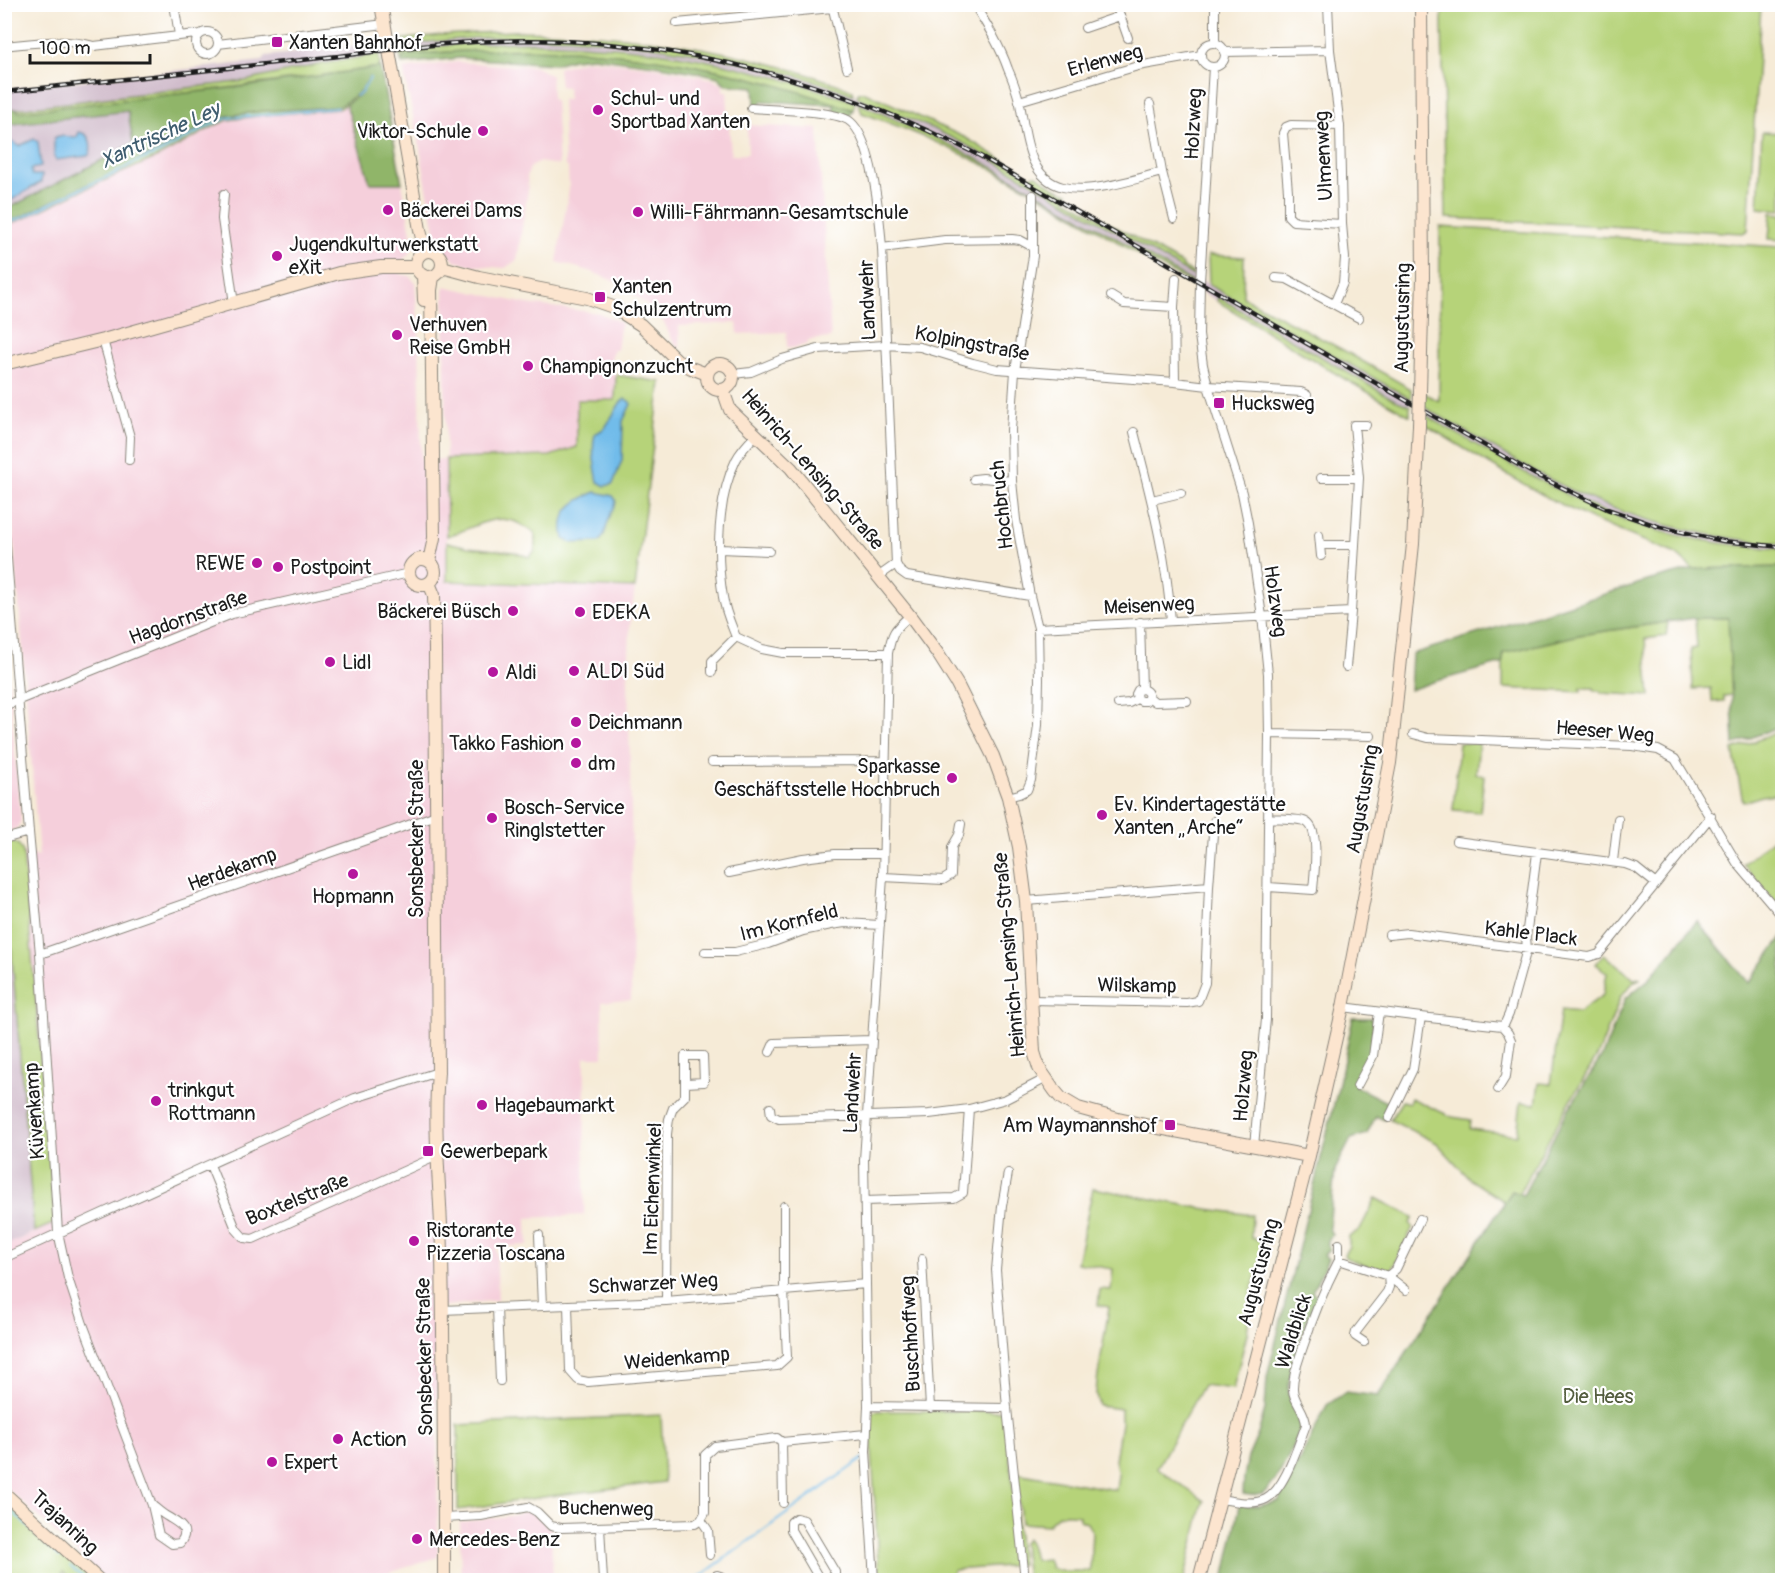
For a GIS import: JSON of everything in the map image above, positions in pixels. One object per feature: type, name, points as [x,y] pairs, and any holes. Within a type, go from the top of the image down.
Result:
[{"type":"street","points":[[4,12],[9,4]]},
{"type":"street","points":[[174,4],[179,35]]},
{"type":"street","points":[[381,4],[425,251]]},
{"type":"street","points":[[974,4],[1008,68],[1019,101],[1033,161],[1039,171],[1053,183],[1068,188],[1089,188],[1162,172]]},
{"type":"street","points":[[1116,4],[1128,38]]},
{"type":"street","points":[[1215,4],[1215,43]]},
{"type":"street","name":"Ulmenweg","points":[[1328,4],[1330,50],[1340,126],[1345,258],[1343,283],[1334,304]]},
{"type":"street","name":"Augustusring","points":[[1199,1581],[1309,1156],[1343,1007],[1390,763],[1413,544],[1419,425],[1423,277],[1421,4]]},
{"type":"street","points":[[677,23],[832,6],[847,68]]},
{"type":"street","points":[[1085,28],[1120,16]]},
{"type":"street","points":[[218,44],[385,24]]},
{"type":"street","points":[[4,46],[82,43],[94,46],[179,35],[199,35],[207,32],[217,39],[218,44],[214,51],[203,54],[195,42],[199,35]]},
{"type":"street","points":[[1201,55],[1203,48],[1215,43],[1224,52],[1330,50]]},
{"type":"street","name":"Holzweg","points":[[1201,55],[1202,61],[1213,67],[1224,59],[1224,52]]},
{"type":"street","name":"Erlenweg","points":[[1019,101],[1138,66],[1201,55]]},
{"type":"street","name":"Holzweg","points":[[1213,67],[1199,335],[1208,386],[1242,493],[1262,616],[1268,674],[1269,818],[1266,1019],[1254,1146]]},
{"type":"street","points":[[1150,104],[1162,172],[1174,219]]},
{"type":"street","name":"Landwehr","points":[[752,108],[835,115],[854,124],[862,137],[879,212],[882,248],[896,564]]},
{"type":"street","points":[[1340,126],[1291,125],[1286,127],[1283,133],[1288,216],[1293,220],[1342,224]]},
{"type":"street","points":[[224,194],[222,219],[234,304]]},
{"type":"street","name":"Hochbruch","points":[[1008,797],[1026,790],[1034,770],[1040,680],[1038,628],[1016,520],[1012,481],[1011,430],[1015,371],[1033,247],[1034,195]]},
{"type":"street","points":[[882,248],[945,240],[1012,239],[1020,240],[1033,247]]},
{"type":"street","points":[[425,251],[433,251],[441,259],[429,272],[417,259],[425,251]]},
{"type":"street","points":[[4,364],[103,340],[350,271],[381,267],[479,277],[586,298],[613,307],[641,325],[677,360],[707,374]]},
{"type":"street","name":"Sonsbecker Straße","points":[[429,272],[434,544],[426,560],[434,566],[435,572],[434,578],[426,584],[434,595],[432,815],[434,1074],[442,1252],[444,1581]]},
{"type":"street","points":[[1175,382],[1176,278]]},
{"type":"street","points":[[1276,278],[1287,279],[1359,318]]},
{"type":"street","points":[[1111,296],[1124,304],[1174,307]]},
{"type":"street","points":[[103,340],[130,437],[129,460]]},
{"type":"street","name":"Kolpingstraße","points":[[733,374],[751,372],[782,358],[818,349],[885,345],[920,347],[973,363],[1015,371],[1208,386]]},
{"type":"street","points":[[721,364],[729,367],[733,374],[730,386],[723,390],[716,390],[710,386],[707,378],[712,366],[721,364]]},
{"type":"street","points":[[1208,386],[1302,392],[1307,395]]},
{"type":"street","name":"Heinrich-Lensing-Straße","points":[[723,390],[730,410],[791,468],[910,616],[957,684],[993,756],[1008,797],[1017,836],[1026,901],[1034,1052],[1045,1078],[1061,1098],[1078,1108],[1097,1114],[1309,1156]]},
{"type":"street","points":[[1346,667],[1352,612],[1359,478],[1350,425],[1366,425]]},
{"type":"street","points":[[1134,432],[1152,500],[1166,568],[1171,621]]},
{"type":"street","points":[[756,435],[737,458],[730,474],[723,505],[720,570],[723,599],[736,637],[762,650],[783,653],[888,653]]},
{"type":"street","points":[[1322,478],[1359,478]]},
{"type":"street","points":[[974,479],[1012,481]]},
{"type":"street","points":[[1152,500],[1181,493]]},
{"type":"street","name":"Küvenkamp","points":[[4,521],[40,954],[58,1232],[68,1278],[83,1324],[152,1505],[159,1535],[172,1544],[180,1543],[184,1534],[183,1528],[178,1522],[152,1505]]},
{"type":"street","points":[[1320,535],[1321,556]]},
{"type":"street","points":[[1321,545],[1355,544]]},
{"type":"street","points":[[720,549],[769,551]]},
{"type":"street","points":[[426,560],[412,563],[409,573],[414,582],[426,584]]},
{"type":"street","points":[[879,576],[896,564],[907,576],[1030,596]]},
{"type":"street","name":"Hagdornstraße","points":[[4,706],[232,614],[409,573]]},
{"type":"street","name":"Meisenweg","points":[[1038,628],[1352,612]]},
{"type":"street","name":"Landwehr","points":[[874,1581],[866,1434],[868,1406],[864,1160],[883,877],[888,653],[891,636],[910,616]]},
{"type":"street","points":[[1140,622],[1143,688],[1155,702],[1186,700]]},
{"type":"street","points":[[712,672],[712,661],[736,637]]},
{"type":"street","points":[[1137,699],[1138,690],[1143,688]]},
{"type":"street","points":[[1118,704],[1129,703],[1137,699],[1146,701],[1149,697]]},
{"type":"street","points":[[1269,734],[1371,736]]},
{"type":"street","name":"Heeser Weg","points":[[1413,734],[1428,738],[1632,746],[1658,750],[1675,759],[1737,863],[1782,916]]},
{"type":"street","points":[[712,762],[885,761]]},
{"type":"street","name":"Herdekamp","points":[[40,954],[432,815]]},
{"type":"street","name":"Kahle Plack","points":[[1389,935],[1408,933],[1589,957],[1599,954],[1711,816]]},
{"type":"street","points":[[1268,887],[1313,890],[1316,836],[1306,821],[1269,818]]},
{"type":"street","points":[[1612,861],[1618,819]]},
{"type":"street","name":"Wilskamp","points":[[1030,1000],[1187,1003],[1198,1000],[1205,983],[1214,821]]},
{"type":"street","points":[[883,877],[943,880],[951,875],[952,847],[959,836],[961,824]]},
{"type":"street","points":[[4,839],[29,832]]},
{"type":"street","points":[[1456,841],[1612,861],[1636,868],[1656,884]]},
{"type":"street","points":[[1502,1026],[1509,1014],[1527,950],[1526,938],[1537,853]]},
{"type":"street","points":[[729,873],[803,858],[883,854]]},
{"type":"street","points":[[1026,901],[1209,886]]},
{"type":"street","name":"Im Kornfeld","points":[[705,952],[735,952],[768,944],[803,931],[838,924],[880,925]]},
{"type":"street","points":[[1343,1007],[1502,1026],[1511,1040],[1506,1076],[1498,1089]]},
{"type":"street","points":[[1358,1086],[1372,1056],[1379,1012]]},
{"type":"street","points":[[1389,1118],[1413,1069],[1421,1017]]},
{"type":"street","points":[[770,1052],[774,1043],[872,1040]]},
{"type":"street","points":[[4,1258],[355,1098],[434,1074]]},
{"type":"street","points":[[770,1108],[771,1115],[779,1119],[929,1114],[969,1109],[1006,1099],[1045,1078]]},
{"type":"street","name":"Im Eichenwinkel","points":[[666,1301],[667,1134],[673,1108],[685,1096],[686,1083]]},
{"type":"street","points":[[865,1201],[954,1198],[963,1193],[969,1109]]},
{"type":"street","name":"Boxtelstraße","points":[[210,1165],[236,1229],[244,1238],[253,1239],[437,1156]]},
{"type":"street","points":[[1008,1173],[1002,1206],[996,1270],[1007,1408],[1025,1581]]},
{"type":"street","points":[[784,1206],[784,1290]]},
{"type":"street","points":[[1388,1276],[1396,1269],[1420,1220]]},
{"type":"street","points":[[538,1235],[542,1306]]},
{"type":"street","name":"Waldblick","points":[[1220,1499],[1254,1502],[1267,1499],[1279,1487],[1306,1425],[1306,1418],[1292,1388],[1295,1372],[1313,1315],[1339,1260],[1339,1244]]},
{"type":"street","name":"Buschhoffweg","points":[[922,1259],[930,1408]]},
{"type":"street","points":[[1339,1260],[1388,1276],[1406,1290]]},
{"type":"street","points":[[1364,1342],[1355,1336],[1356,1332],[1387,1292],[1388,1276]]},
{"type":"street","name":"Schwarzer Weg","points":[[442,1310],[666,1301],[866,1284]]},
{"type":"street","name":"Weidenkamp","points":[[568,1305],[570,1371],[578,1380],[588,1382],[777,1366],[787,1357],[784,1290]]},
{"type":"street","points":[[497,1308],[500,1381]]},
{"type":"street","points":[[868,1406],[1007,1408]]},
{"type":"street","points":[[710,1554],[708,1531],[701,1520],[705,1513],[705,1455],[714,1446],[777,1438],[782,1442],[866,1434]]},
{"type":"street","points":[[782,1442],[783,1503]]},
{"type":"street","name":"Trajanring","points":[[4,1493],[99,1581]]},
{"type":"street","name":"Buchenweg","points":[[444,1518],[481,1516],[526,1507],[535,1510],[547,1523],[555,1527],[689,1525],[701,1520]]},
{"type":"street","points":[[820,1581],[791,1530],[794,1519],[804,1520],[835,1572],[835,1581]]},
{"type":"street","points":[[600,1527],[603,1581]]},
{"type":"street","points":[[711,1581],[717,1575],[726,1581]]},
{"type":"shaded area","points":[[494,37],[604,41],[688,51],[765,67],[844,91],[934,129],[999,162],[1209,285],[1411,399],[1410,406],[1395,400],[1218,298],[1217,301],[1203,293],[1192,282],[963,151],[867,106],[762,72],[681,56],[612,47],[525,42],[460,44],[379,54],[245,81],[5,109],[5,89],[262,61],[266,56],[378,44],[398,45]]},
{"type":"shaded area","points":[[593,60],[653,67],[712,79],[723,85],[723,91],[727,91],[731,155],[748,154],[747,125],[818,129],[831,338],[808,340],[808,344],[794,348],[787,347],[786,332],[738,334],[737,323],[679,326],[680,349],[656,312],[626,289],[590,271],[557,262],[569,189],[568,167],[565,166],[562,100],[568,99],[567,87],[560,86],[558,68]]},
{"type":"shaded area","points":[[457,62],[537,67],[551,76],[552,100],[555,100],[559,165],[539,162],[530,167],[517,260],[505,268],[455,261],[439,244],[436,237],[403,69]]},
{"type":"shaded area","points":[[346,104],[370,183],[402,183],[413,244],[410,253],[401,261],[400,274],[410,276],[415,283],[419,335],[421,461],[446,459],[447,581],[635,588],[630,626],[628,681],[632,852],[631,1000],[602,1002],[603,1057],[585,1057],[584,1215],[527,1218],[528,1245],[496,1247],[498,1300],[436,1307],[438,1557],[367,1580],[106,1580],[5,1486],[4,1246],[55,1223],[23,852],[39,856],[5,429],[5,226],[160,156],[228,120],[339,109]]},
{"type":"shaded area","points":[[128,111],[133,144],[5,210],[5,125]]},
{"type":"shaded area","points":[[444,286],[527,304],[599,313],[621,322],[617,350],[613,350],[611,360],[614,361],[613,374],[616,375],[616,400],[578,447],[550,456],[446,459]]},
{"type":"shaded area","points":[[1424,407],[1551,479],[1604,504],[1669,526],[1709,536],[1782,544],[1782,549],[1707,540],[1655,529],[1620,518],[1567,495],[1508,463],[1424,414]]},
{"type":"shaded area","points":[[4,627],[21,821],[17,828],[5,833]]},
{"type":"shaded area","points":[[10,936],[34,1232],[5,1246],[4,938]]},
{"type":"shaded area","points":[[526,1511],[533,1513],[551,1529],[553,1580],[461,1580],[460,1522],[511,1516]]},
{"type":"green space","points":[[1443,5],[1761,5],[1748,230],[1743,233],[1446,218]]},
{"type":"green space","points":[[514,31],[641,39],[722,52],[804,73],[852,90],[853,95],[805,78],[755,65],[636,44],[579,39],[494,37],[398,45],[398,40]]},
{"type":"green space","points":[[525,42],[626,48],[684,56],[771,76],[855,102],[853,110],[788,88],[721,71],[619,54],[540,49],[495,50],[406,55],[401,61],[399,51],[460,44]]},
{"type":"green space","points":[[480,50],[572,50],[687,64],[788,88],[853,110],[849,117],[834,112],[834,105],[761,101],[760,107],[755,104],[754,87],[726,85],[718,77],[706,74],[593,57],[555,64],[460,58],[402,64],[401,61],[406,55]]},
{"type":"green space","points":[[379,54],[380,67],[154,97],[18,112],[17,109],[245,81]]},
{"type":"green space","points":[[380,67],[402,183],[370,183],[346,104],[361,94],[370,77],[360,92],[338,107],[263,111],[216,119],[120,171],[5,223],[5,210],[133,144],[128,111],[5,125],[5,109],[17,109],[18,112],[257,85]]},
{"type":"green space","points":[[371,77],[361,94],[339,109],[228,120],[160,156],[5,226],[5,223],[120,171],[216,119],[263,111],[338,107]]},
{"type":"green space","points":[[861,92],[966,138],[1029,176],[1037,175],[1055,188],[1068,193],[1066,199],[1182,264],[1193,273],[1193,276],[965,144],[857,97]]},
{"type":"green space","points":[[858,103],[933,136],[998,170],[1193,284],[995,171],[930,139],[862,113]]},
{"type":"green space","points":[[1762,132],[1782,133],[1782,210],[1758,208]]},
{"type":"green space","points":[[1771,213],[1782,214],[1782,240],[1769,239]]},
{"type":"green space","points":[[1440,227],[1782,247],[1782,544],[1692,531],[1605,505],[1536,472],[1424,407],[1424,393],[1439,401]]},
{"type":"green space","points":[[1208,255],[1244,257],[1243,297],[1411,389],[1411,399],[1209,285]]},
{"type":"green space","points":[[1218,297],[1395,400],[1410,406],[1410,416],[1217,301]]},
{"type":"green space","points":[[616,375],[661,382],[635,588],[447,581],[447,542],[513,552],[529,557],[535,551],[535,533],[513,521],[504,519],[488,521],[447,536],[446,459],[550,456],[577,447],[577,400],[615,400]]},
{"type":"green space","points":[[1424,414],[1567,495],[1617,517],[1677,535],[1741,546],[1782,549],[1782,567],[1693,569],[1676,554],[1593,520],[1501,471],[1424,424]]},
{"type":"green space","points":[[1782,567],[1782,725],[1734,745],[1728,618],[1695,618],[1579,635],[1503,653],[1503,663],[1410,690],[1412,654],[1647,581],[1693,569]]},
{"type":"green space","points":[[1695,618],[1729,618],[1732,695],[1724,696],[1724,701],[1712,702],[1711,688],[1693,689],[1691,649],[1697,648]]},
{"type":"green space","points":[[1668,622],[1666,636],[1645,639],[1650,696],[1601,693],[1594,691],[1594,688],[1581,688],[1581,692],[1503,688],[1503,653],[1579,635]]},
{"type":"green space","points":[[1782,730],[1782,795],[1781,793],[1762,796],[1743,802],[1733,750]]},
{"type":"green space","points":[[1459,743],[1479,743],[1476,774],[1484,776],[1480,812],[1453,810]]},
{"type":"green space","points":[[1782,831],[1782,910],[1743,864]]},
{"type":"green space","points":[[13,841],[23,852],[55,1223],[34,1232],[5,868],[4,843]]},
{"type":"green space","name":"Die Hees","points":[[1697,921],[1749,983],[1782,937],[1782,1580],[1224,1580],[1240,1505],[1259,1506],[1279,1501],[1327,1405],[1346,1392],[1378,1396],[1512,1191],[1523,1195],[1568,1110],[1602,1056],[1625,999],[1648,980]]},
{"type":"green space","points":[[1604,954],[1634,979],[1641,978],[1621,996],[1598,1055],[1519,1194],[1512,1191],[1505,1202],[1471,1180],[1437,1143],[1390,1120],[1402,1101],[1409,1103],[1411,1098],[1452,1117],[1471,1120],[1470,1129],[1517,1135],[1521,1102],[1536,1104],[1539,1083],[1551,1084],[1561,1010],[1579,1012],[1603,995],[1607,973],[1596,964]]},
{"type":"green space","points":[[1353,1018],[1371,1018],[1374,1024],[1370,1056],[1355,1086],[1392,1105],[1384,1120],[1376,1116],[1367,1134],[1351,1139],[1335,1170],[1329,1228],[1332,1235],[1328,1242],[1329,1250],[1324,1255],[1328,1259],[1312,1292],[1317,1295],[1298,1344],[1289,1385],[1290,1398],[1302,1424],[1286,1462],[1274,1482],[1260,1495],[1243,1494],[1248,1457],[1265,1409],[1267,1377]]},
{"type":"green space","points":[[1093,1188],[1200,1208],[1252,1215],[1251,1238],[1266,1242],[1252,1289],[1247,1334],[1233,1389],[1203,1385],[1157,1468],[1204,1501],[1184,1580],[1027,1580],[1023,1543],[1027,1539],[1036,1560],[1048,1559],[1051,1568],[1059,1571],[1090,1571],[1092,1531],[1087,1523],[1080,1520],[1080,1515],[1074,1514],[1058,1515],[1048,1525],[1021,1523],[1016,1473],[1116,1490],[1118,1474],[1115,1460],[1121,1409],[1099,1406],[1096,1394],[1109,1307],[1098,1305],[1100,1289],[1111,1290],[1113,1269],[1077,1263]]},
{"type":"green space","points":[[1376,1198],[1413,1217],[1410,1223],[1413,1227],[1393,1267],[1388,1272],[1346,1258],[1344,1255],[1349,1246],[1349,1237],[1360,1229]]},
{"type":"green space","points":[[875,1411],[1001,1411],[1005,1413],[1021,1565],[953,1570],[952,1580],[879,1580],[870,1415]]},
{"type":"green space","points":[[661,1415],[664,1482],[458,1510],[458,1425]]},
{"type":"green space","points":[[4,1498],[93,1580],[71,1580],[63,1572],[60,1580],[5,1580]]},
{"type":"water","points":[[79,132],[86,135],[89,140],[90,154],[56,160],[54,138],[58,136],[77,137]]},
{"type":"water","points":[[34,139],[38,142],[41,167],[31,169],[32,175],[42,175],[41,182],[12,200],[8,199],[5,143],[14,142],[19,146]]},
{"type":"water","points":[[625,399],[631,404],[623,421],[622,460],[613,484],[605,486],[598,482],[593,452],[595,434],[605,428],[620,403]]},
{"type":"water","points":[[596,492],[613,496],[616,500],[602,539],[599,542],[572,543],[564,539],[563,522],[569,509],[580,499]]},
{"type":"waterway","name":"Xantrische Ley","points":[[356,96],[361,93],[370,78]]},
{"type":"waterway","name":"Xantrische Ley","points":[[4,224],[24,217],[131,164],[159,153],[227,118],[338,108]]},
{"type":"waterway","points":[[695,1580],[865,1457]]},
{"type":"waterway","points":[[4,1504],[60,1557]]},
{"type":"waterway","points":[[70,1566],[86,1580]]},
{"type":"railway","points":[[4,92],[466,42],[553,41],[619,45],[667,51],[760,71],[806,84],[895,116],[982,157],[1536,475],[1607,509],[1660,527],[1723,541],[1782,547]]},
{"type":"place","name":"Xanten Bahnhof","points":[[277,42]]},
{"type":"place","name":"Schul- und Sportbad Xanten","points":[[598,110]]},
{"type":"place","name":"Viktor-Schule","points":[[483,131]]},
{"type":"place","name":"Bäckerei Dams","points":[[388,210]]},
{"type":"place","name":"Willi-Fährmann-Gesamtschule","points":[[638,212]]},
{"type":"place","name":"Jugendkulturwerkstatt eXit","points":[[277,256]]},
{"type":"place","name":"Xanten Schulzentrum","points":[[600,297]]},
{"type":"place","name":"Verhuven Reise GmbH","points":[[397,335]]},
{"type":"place","name":"Champignonzucht","points":[[528,366]]},
{"type":"place","name":"Hucksweg","points":[[1219,403]]},
{"type":"place","name":"REWE","points":[[257,563]]},
{"type":"place","name":"Postpoint","points":[[278,567]]},
{"type":"place","name":"Bäckerei Büsch","points":[[513,611]]},
{"type":"place","name":"EDEKA","points":[[580,612]]},
{"type":"place","name":"Lidl","points":[[330,662]]},
{"type":"place","name":"ALDI Süd","points":[[574,671]]},
{"type":"place","name":"Aldi","points":[[493,672]]},
{"type":"place","name":"Deichmann","points":[[576,722]]},
{"type":"place","name":"Takko Fashion","points":[[576,743]]},
{"type":"place","name":"dm","points":[[576,763]]},
{"type":"place","name":"Sparkasse Geschäftsstelle Hochbruch","points":[[952,778]]},
{"type":"place","name":"Ev. Kindertagestätte Xanten „Arche“","points":[[1102,815]]},
{"type":"place","name":"Bosch-Service Ringlstetter","points":[[492,818]]},
{"type":"place","name":"Hopmann","points":[[353,874]]},
{"type":"place","name":"trinkgut Rottmann","points":[[156,1101]]},
{"type":"place","name":"Hagebaumarkt","points":[[482,1105]]},
{"type":"place","name":"Am Waymannshof","points":[[1170,1125]]},
{"type":"place","name":"Gewerbepark","points":[[428,1151]]},
{"type":"place","name":"Ristorante Pizzeria Toscana","points":[[414,1241]]},
{"type":"place","name":"Action","points":[[338,1439]]},
{"type":"place","name":"Expert","points":[[272,1462]]},
{"type":"place","name":"Mercedes-Benz","points":[[417,1539]]}]
